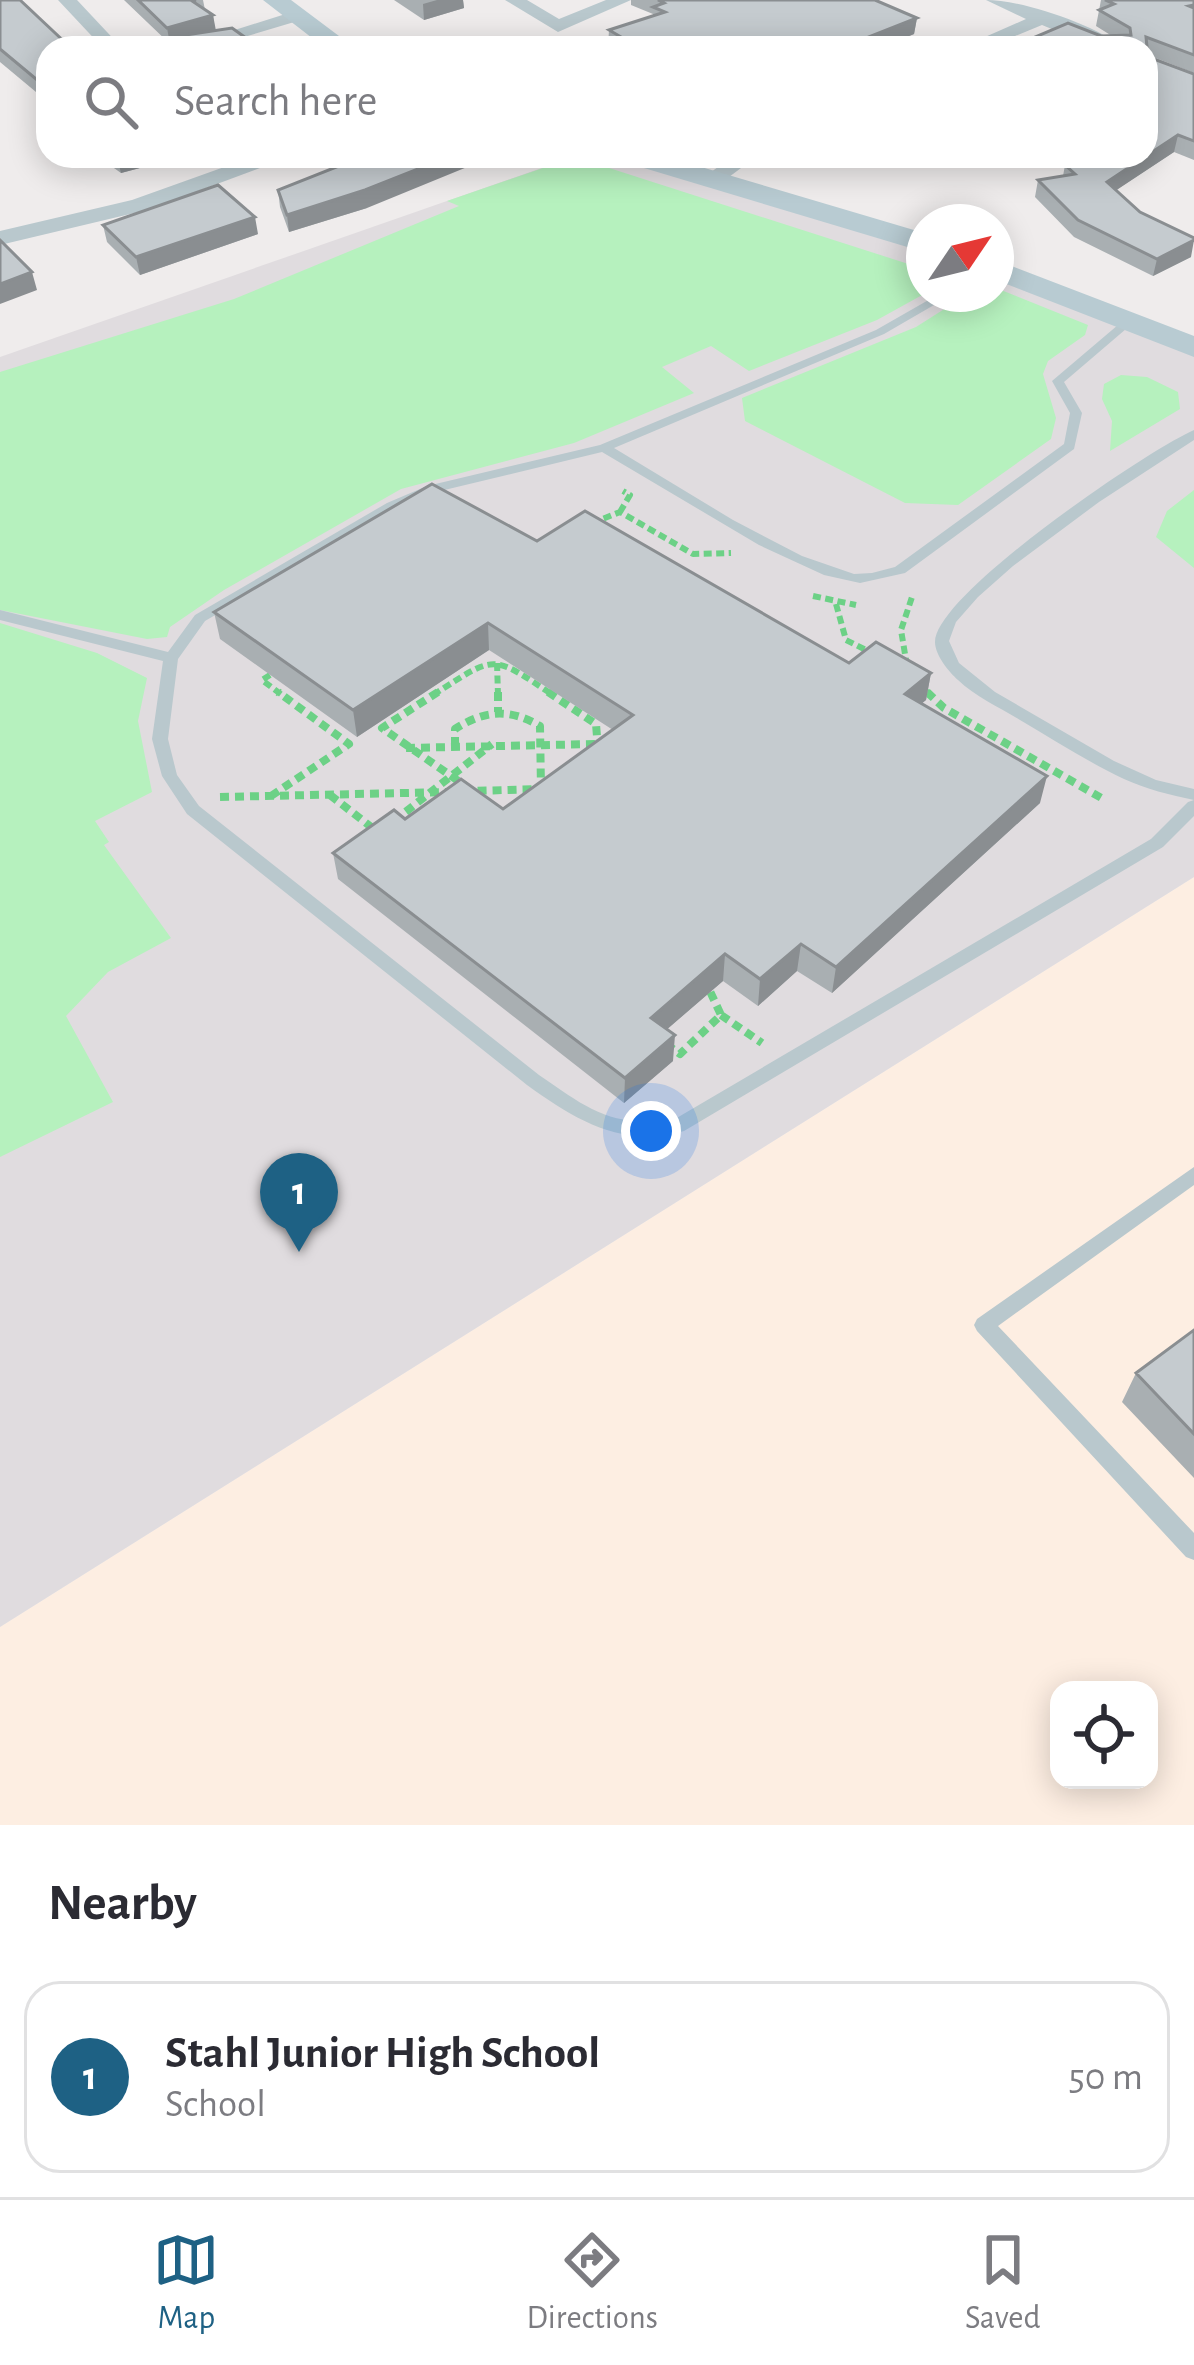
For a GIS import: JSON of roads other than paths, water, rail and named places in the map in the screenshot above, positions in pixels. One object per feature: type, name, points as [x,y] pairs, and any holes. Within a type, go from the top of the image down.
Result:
[{"type":"street","points":[[68,0],[102,36]]},
{"type":"street","points":[[514,0],[558,26],[622,0]]},
{"type":"street","points":[[995,0],[1088,36]]},
{"type":"street","points":[[216,36],[285,8],[325,36]]},
{"type":"street","points":[[999,36],[1046,17]]},
{"type":"street","points":[[0,238],[139,206],[241,168]]},
{"type":"street","points":[[678,168],[906,237]]},
{"type":"street","points":[[714,178],[729,168]]},
{"type":"street","points":[[1014,276],[1194,347]]},
{"type":"lane","points":[[915,312],[880,332],[604,448],[432,489],[392,506],[200,619],[171,658],[160,740],[170,776],[193,810],[532,1080],[589,1118],[635,1134],[679,1126],[959,964],[1157,843],[1194,806]]},
{"type":"lane","points":[[604,448],[809,563],[853,578],[877,578],[900,570],[1070,446],[1076,413],[1058,381],[1129,321]]},
{"type":"lane","points":[[1194,434],[1030,546],[960,604],[945,621],[942,639],[951,662],[976,686],[1155,789],[1194,795]]},
{"type":"lane","points":[[0,615],[171,658]]},
{"type":"lane","points":[[1194,1175],[984,1325],[1194,1550]]},
{"type":"place","name":"Stahl Junior High School","points":[[299,1252]]}]
